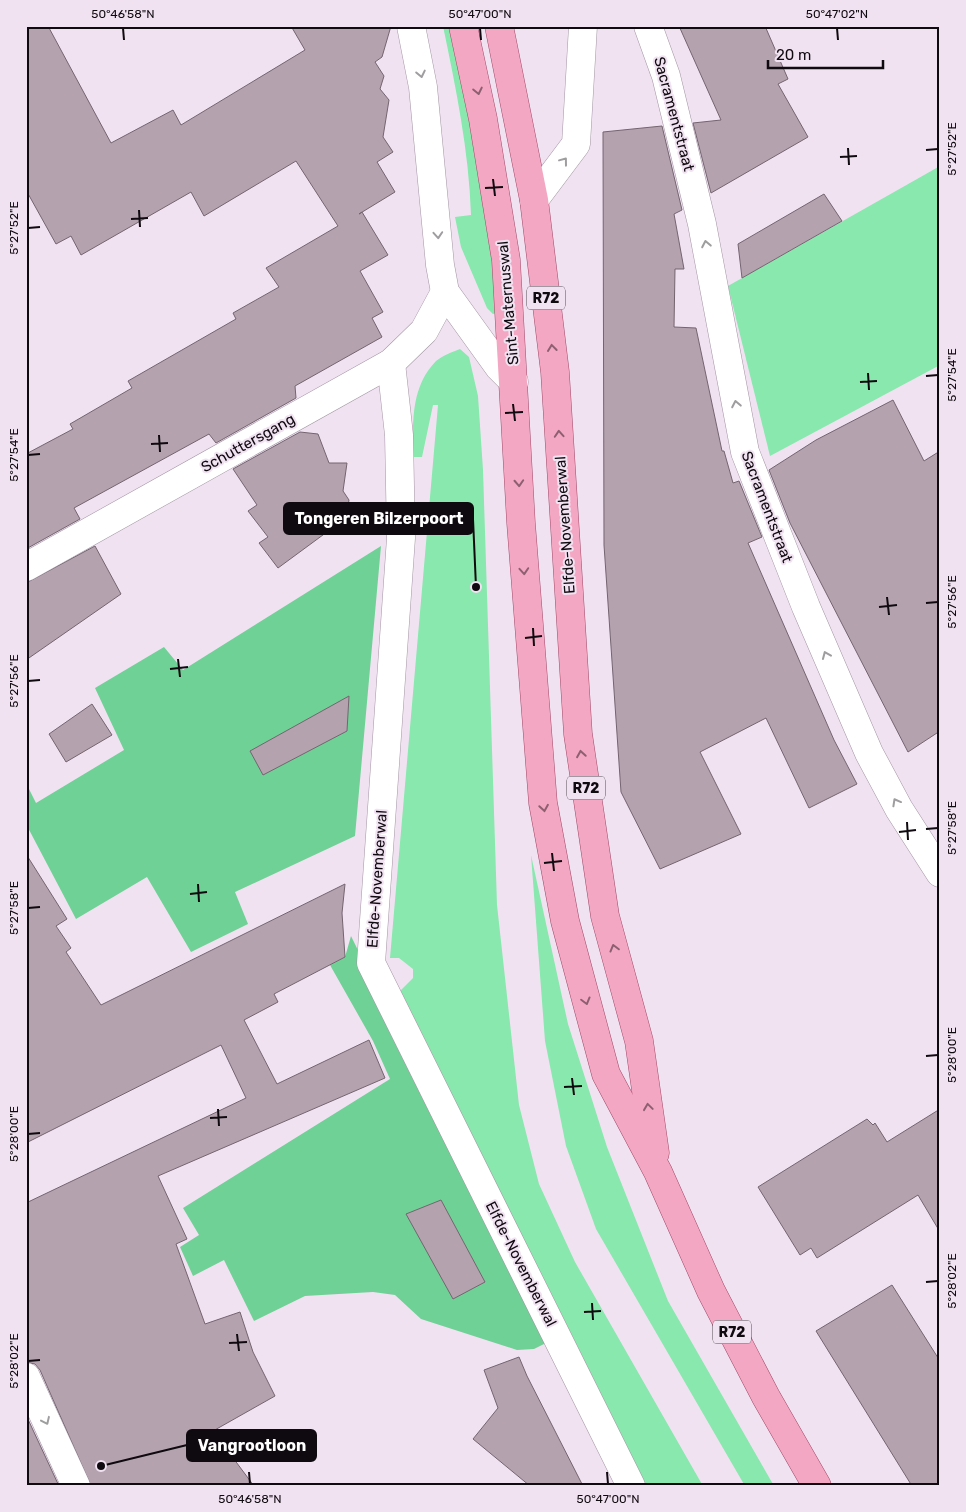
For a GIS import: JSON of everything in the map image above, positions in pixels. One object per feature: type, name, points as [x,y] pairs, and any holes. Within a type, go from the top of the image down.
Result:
[{"type":"main road","name":"Sint-Maternuswal","points":[[463,26],[484,119],[506,260],[514,382]]},
{"type":"main road","name":"R72","points":[[499,26],[534,200]]},
{"type":"main road","name":"Elfde-Novemberwal","points":[[534,200],[555,372],[578,734],[605,916],[639,1041],[658,1172]]},
{"type":"main road","name":"Elfde-Novemberwal","points":[[514,382],[521,532],[543,803],[564,921],[606,1074],[658,1172],[711,1292],[766,1397],[817,1486]]},
{"type":"street","name":"Sint-Maternuswal","points":[[411,26],[423,87],[440,265],[445,292],[499,367],[514,382]]},
{"type":"street","points":[[534,200],[576,144],[584,26]]},
{"type":"street","name":"Sacramentstraat","points":[[648,26],[666,76],[702,224],[745,452],[806,607],[869,753],[899,809],[940,873]]},
{"type":"street","name":"Schuttersgang","points":[[26,567],[391,363],[424,331],[445,292]]},
{"type":"street","name":"Elfde-Novemberwal","points":[[391,363],[399,435],[401,538],[371,962],[631,1486]]},
{"type":"street","points":[[26,1377],[76,1486]]},
{"type":"green space","points":[[443,26],[449,26],[468,104],[500,312],[493,314],[487,308],[461,247],[455,217],[471,215],[470,191],[461,120]]},
{"type":"green space","points":[[940,166],[940,365],[770,456],[728,286]]},
{"type":"green space","points":[[460,349],[469,357],[478,396],[483,470],[497,905],[519,1105],[539,1184],[575,1262],[703,1486],[646,1486],[400,991],[413,978],[413,969],[399,958],[390,958],[438,405],[433,405],[422,457],[413,457],[413,419],[417,394],[428,371],[438,359]]},
{"type":"green space","points":[[381,546],[355,836],[235,892],[248,924],[191,952],[147,877],[76,919],[26,824],[26,783],[36,803],[124,750],[95,688],[164,647],[183,670]]},
{"type":"green space","points":[[531,855],[568,1024],[607,1147],[668,1301],[774,1486],[745,1486],[596,1229],[566,1146],[545,1041]]},
{"type":"green space","points":[[351,936],[550,1341],[534,1349],[517,1350],[421,1319],[395,1295],[373,1292],[305,1296],[254,1321],[224,1260],[193,1276],[180,1247],[199,1235],[183,1208],[390,1079],[373,1041],[330,965],[345,957]]},
{"type":"building","points":[[26,26],[48,26],[111,143],[173,110],[181,125],[305,50],[291,26],[391,26],[382,57],[375,62],[384,76],[380,89],[389,100],[383,137],[393,152],[377,162],[395,192],[362,212],[388,255],[360,271],[383,312],[372,318],[382,337],[295,386],[296,398],[216,443],[209,434],[74,508],[80,519],[26,549],[26,454],[73,429],[70,424],[132,388],[128,381],[236,319],[233,313],[279,287],[266,268],[338,226],[296,161],[204,216],[191,192],[81,255],[71,236],[56,244],[26,190]]},
{"type":"building","points":[[679,26],[765,26],[788,79],[778,84],[808,137],[711,193],[693,123],[721,120]]},
{"type":"building","points":[[662,126],[682,210],[674,214],[684,269],[675,269],[674,327],[696,328],[722,451],[724,451],[733,483],[739,481],[762,537],[748,543],[834,740],[857,784],[809,808],[766,718],[700,752],[741,834],[660,869],[621,792],[604,545],[603,132]]},
{"type":"building","points":[[824,194],[842,221],[742,278],[738,244]]},
{"type":"building","points":[[893,400],[924,461],[940,451],[940,731],[908,752],[790,523],[769,470],[816,440]]},
{"type":"building","points":[[300,432],[318,434],[329,463],[347,463],[343,491],[349,500],[346,518],[278,568],[259,543],[268,537],[248,511],[257,505],[233,469]]},
{"type":"building","points":[[95,546],[121,594],[26,660],[26,583]]},
{"type":"building","points":[[349,696],[347,731],[263,775],[250,751]]},
{"type":"building","points":[[92,704],[112,735],[66,762],[49,734]]},
{"type":"building","points":[[26,854],[67,919],[56,926],[71,948],[66,952],[101,1005],[345,884],[342,913],[345,957],[274,994],[278,1002],[244,1020],[277,1084],[369,1040],[385,1078],[158,1176],[187,1239],[176,1244],[205,1324],[240,1312],[253,1352],[275,1396],[213,1431],[254,1486],[91,1486],[40,1370],[35,1364],[26,1362],[26,1203],[246,1098],[221,1045],[26,1143]]},
{"type":"building","points":[[940,1109],[940,1232],[918,1195],[817,1258],[811,1248],[800,1255],[758,1187],[867,1119],[873,1125],[875,1123],[887,1142]]},
{"type":"building","points":[[441,1200],[485,1282],[453,1299],[406,1214]]},
{"type":"building","points":[[892,1285],[940,1361],[940,1486],[912,1486],[816,1331]]},
{"type":"building","points":[[519,1357],[583,1486],[530,1486],[473,1439],[498,1408],[484,1370]]},
{"type":"building","points":[[26,1415],[59,1486],[26,1486]]},
{"type":"place","name":"Tongeren Bilzerpoort","points":[[476,587]]},
{"type":"place","name":"Vangrootloon","points":[[101,1466]]}]
